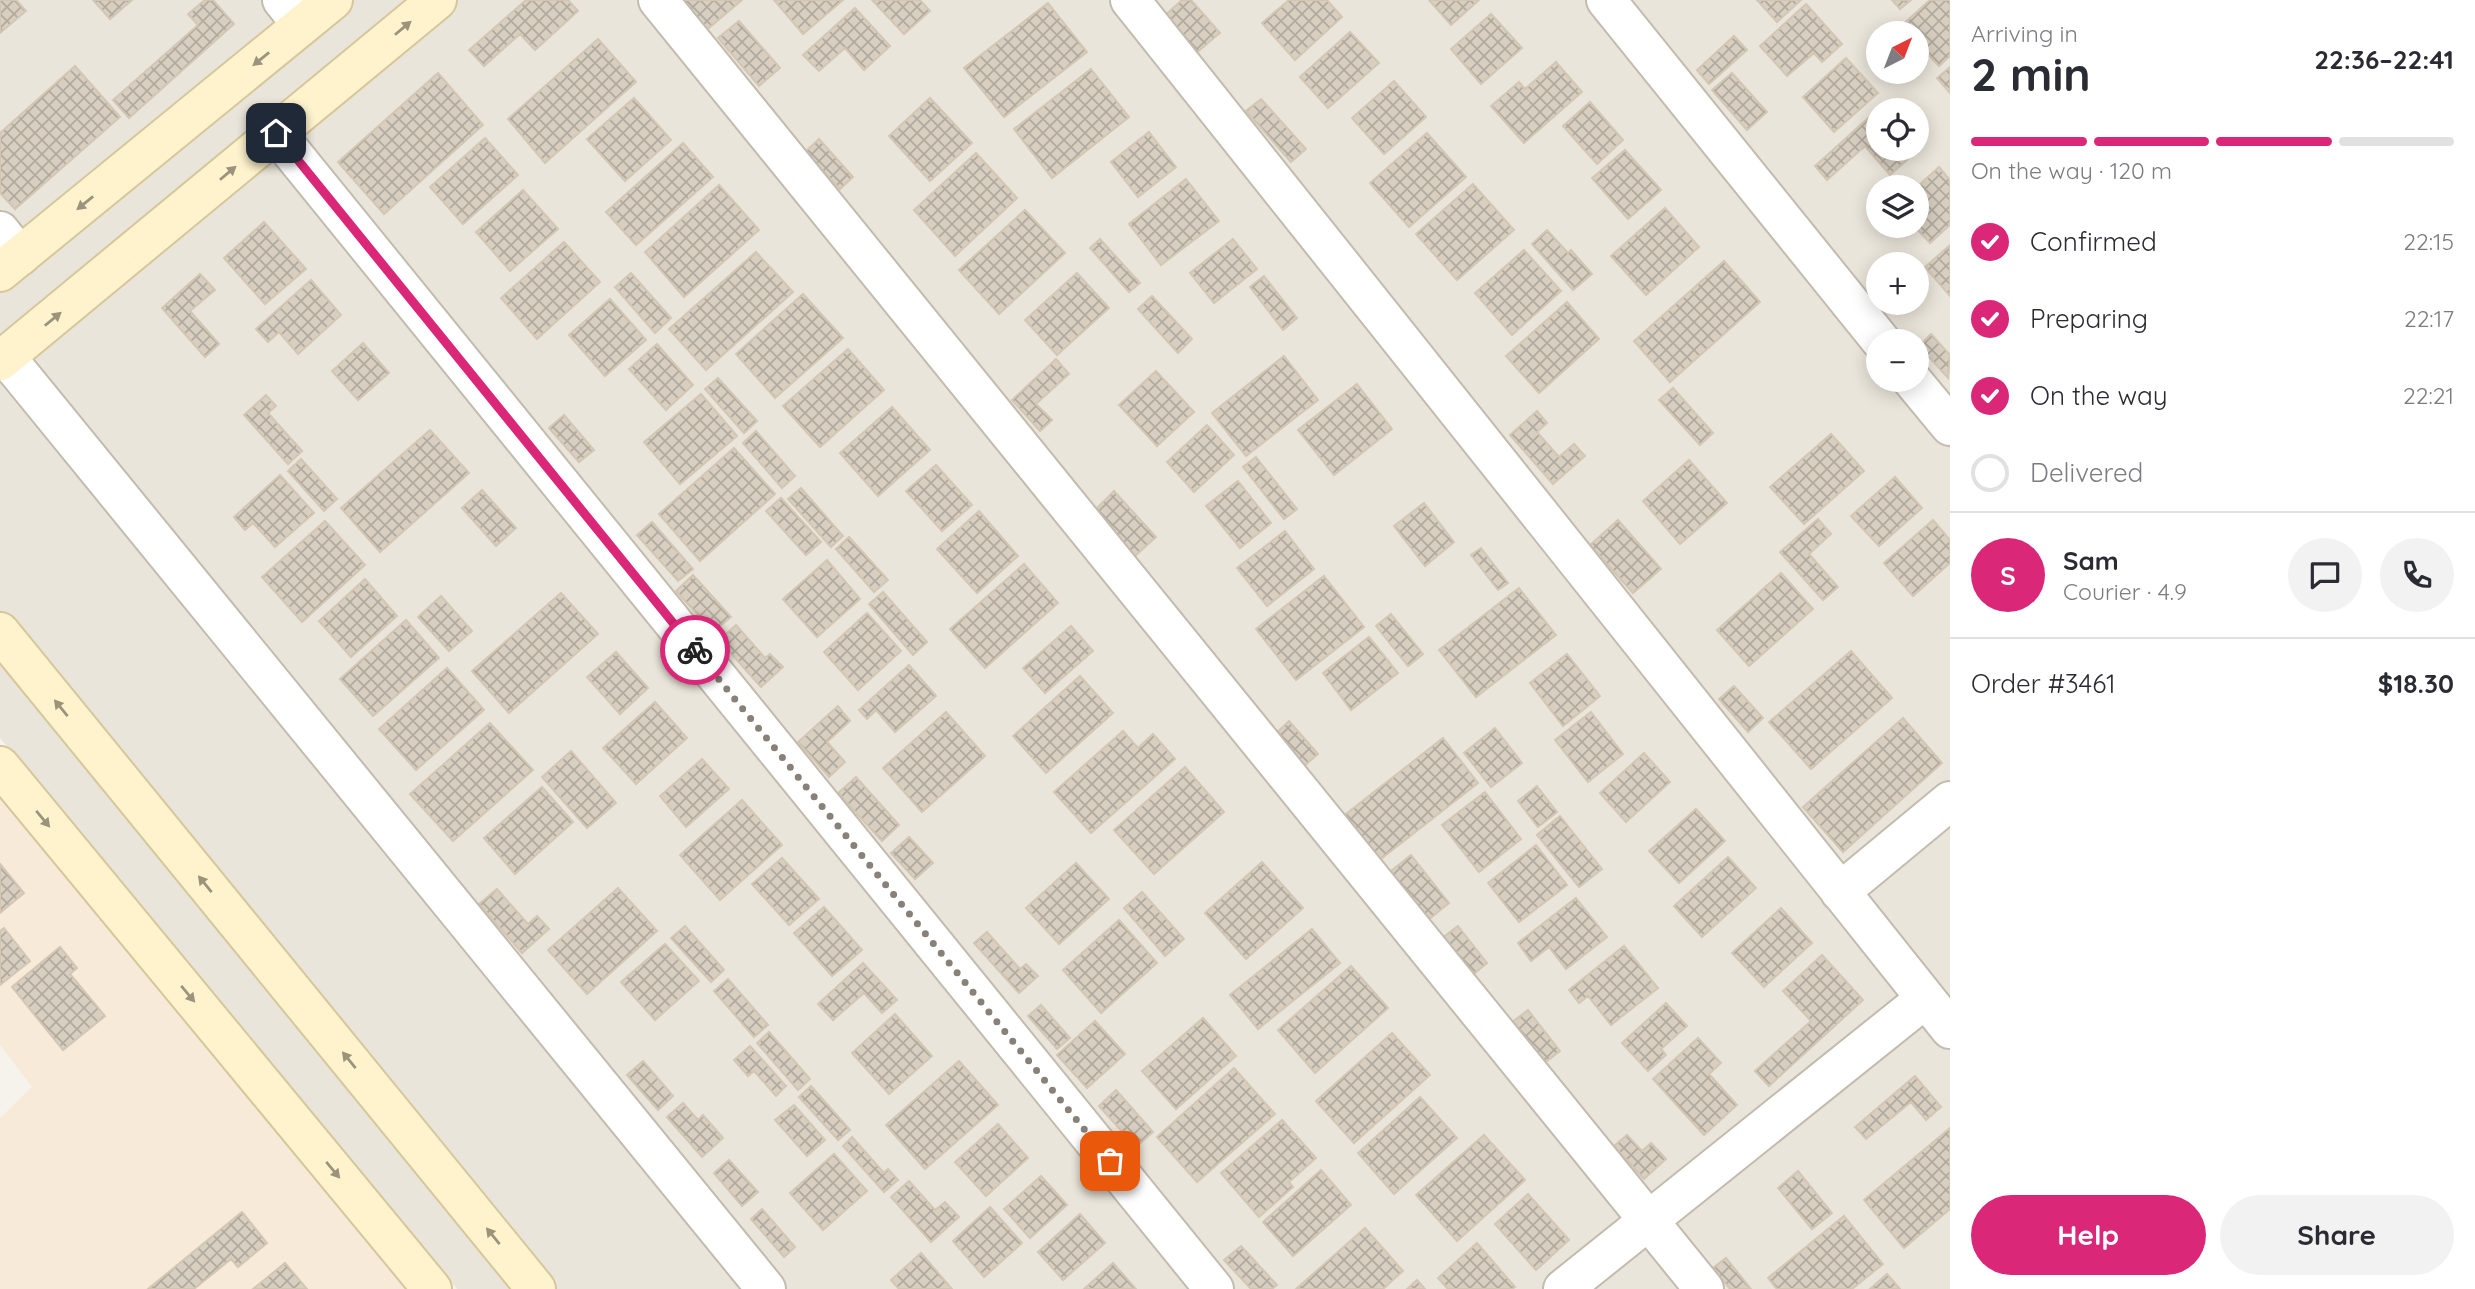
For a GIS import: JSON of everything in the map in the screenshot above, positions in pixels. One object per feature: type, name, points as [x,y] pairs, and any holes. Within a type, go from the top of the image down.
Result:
[{"type":"street","points":[[7,253],[292,13],[333,0]]},
{"type":"street","points":[[437,0],[3,359],[766,1289]]},
{"type":"street","points":[[658,0],[1704,1289]]},
{"type":"street","points":[[1130,0],[1950,1029]]},
{"type":"street","points":[[1606,0],[1871,329]]},
{"type":"street","points":[[276,133],[1214,1289]]},
{"type":"street","points":[[1922,392],[1950,426]]},
{"type":"street","points":[[0,632],[537,1289]]},
{"type":"street","points":[[0,766],[432,1289]]},
{"type":"street","points":[[1840,892],[1950,801]]},
{"type":"street","points":[[1563,1289],[1925,999]]},
{"type":"shaded area","points":[[0,0],[1950,0],[1950,1289],[457,1289],[0,738]]},
{"type":"shaded area","points":[[0,766],[432,1289],[0,1289],[0,1118],[32,1087],[0,1045]]},
{"type":"building","points":[[0,0],[16,0],[26,11],[0,33]]},
{"type":"building","points":[[93,0],[132,0],[110,19]]},
{"type":"building","points":[[205,0],[213,0],[234,24],[129,118],[113,100],[198,25],[188,14]]},
{"type":"building","points":[[526,0],[568,0],[578,11],[535,50],[520,34],[484,66],[469,50]]},
{"type":"building","points":[[677,0],[742,0],[704,32]]},
{"type":"building","points":[[774,0],[843,0],[803,34]]},
{"type":"building","points":[[872,0],[920,0],[930,11],[904,34]]},
{"type":"building","points":[[1182,0],[1191,0],[1220,33],[1195,54],[1163,17]]},
{"type":"building","points":[[1289,0],[1327,0],[1342,17],[1295,60],[1262,23]]},
{"type":"building","points":[[1429,0],[1479,0],[1451,25]]},
{"type":"building","points":[[1757,0],[1801,0],[1777,22]]},
{"type":"building","points":[[1892,0],[1911,0],[1900,9]]},
{"type":"building","points":[[1930,0],[1950,0],[1950,56],[1939,66],[1929,55],[1929,21],[1906,21]]},
{"type":"building","points":[[1048,3],[1087,52],[1004,117],[964,68]]},
{"type":"building","points":[[1806,4],[1842,44],[1822,62],[1814,53],[1787,76],[1760,46]]},
{"type":"building","points":[[855,8],[890,46],[864,70],[845,48],[819,71],[803,55]]},
{"type":"building","points":[[1491,14],[1522,48],[1481,84],[1451,49]]},
{"type":"building","points":[[739,21],[780,68],[759,86],[718,38]]},
{"type":"building","points":[[1350,32],[1379,63],[1328,108],[1300,77]]},
{"type":"building","points":[[1734,36],[1747,50],[1709,84],[1697,70]]},
{"type":"building","points":[[598,39],[636,82],[545,163],[508,119]]},
{"type":"building","points":[[1846,58],[1866,80],[1866,84],[1870,84],[1878,93],[1872,98],[1866,98],[1866,104],[1834,132],[1803,97]]},
{"type":"building","points":[[1556,62],[1582,92],[1524,143],[1491,106],[1519,82],[1525,89]]},
{"type":"building","points":[[75,66],[120,117],[15,209],[0,193],[0,133]]},
{"type":"building","points":[[1950,67],[1950,93],[1937,78]]},
{"type":"building","points":[[1091,69],[1129,117],[1052,178],[1014,129]]},
{"type":"building","points":[[438,73],[483,125],[384,214],[338,162]]},
{"type":"building","points":[[1732,73],[1767,112],[1747,130],[1712,90]]},
{"type":"building","points":[[1394,81],[1426,117],[1384,154],[1352,118]]},
{"type":"building","points":[[634,98],[671,140],[625,181],[587,139]]},
{"type":"building","points":[[930,98],[972,143],[930,181],[889,136]]},
{"type":"building","points":[[1261,99],[1306,149],[1291,162],[1246,111]]},
{"type":"building","points":[[1590,102],[1623,140],[1597,164],[1563,126]]},
{"type":"building","points":[[1866,120],[1866,147],[1827,180],[1815,166]]},
{"type":"building","points":[[1149,132],[1176,167],[1138,197],[1111,162]]},
{"type":"building","points":[[1427,133],[1466,177],[1409,227],[1370,183]]},
{"type":"building","points":[[485,138],[518,175],[463,224],[430,187]]},
{"type":"building","points":[[819,139],[853,177],[840,189],[805,152]]},
{"type":"building","points":[[683,143],[713,177],[636,245],[606,212]]},
{"type":"building","points":[[1625,150],[1661,190],[1628,219],[1592,178]]},
{"type":"building","points":[[976,153],[1017,198],[955,256],[914,210]]},
{"type":"building","points":[[1878,161],[1906,161],[1890,175]]},
{"type":"building","points":[[1939,167],[1950,180],[1950,225],[1930,243],[1925,238],[1929,238],[1929,176]]},
{"type":"building","points":[[1186,179],[1219,221],[1161,265],[1129,224]]},
{"type":"building","points":[[1473,184],[1514,230],[1457,280],[1416,234]]},
{"type":"building","points":[[719,185],[759,230],[684,297],[645,252]]},
{"type":"building","points":[[523,190],[558,229],[510,271],[476,232]]},
{"type":"building","points":[[1665,208],[1699,247],[1646,295],[1611,256]]},
{"type":"building","points":[[1025,210],[1065,253],[999,314],[959,270]]},
{"type":"building","points":[[264,222],[306,269],[265,304],[224,258]]},
{"type":"building","points":[[1547,230],[1568,253],[1571,250],[1592,274],[1573,290],[1532,244]]},
{"type":"building","points":[[1100,239],[1140,283],[1129,292],[1090,248]]},
{"type":"building","points":[[1233,239],[1257,269],[1214,303],[1190,273]]},
{"type":"building","points":[[564,242],[600,282],[537,339],[501,298]]},
{"type":"building","points":[[1950,245],[1950,296],[1929,272],[1929,263]]},
{"type":"building","points":[[1524,250],[1561,291],[1512,335],[1475,293]]},
{"type":"building","points":[[756,252],[793,292],[706,370],[669,329]]},
{"type":"building","points":[[1724,261],[1760,302],[1670,382],[1634,341]]},
{"type":"building","points":[[631,273],[671,318],[655,333],[615,287]]},
{"type":"building","points":[[1077,273],[1109,308],[1057,355],[1025,320]]},
{"type":"building","points":[[200,274],[215,290],[190,311],[219,344],[205,357],[162,308]]},
{"type":"building","points":[[1264,276],[1297,318],[1283,330],[1250,287]]},
{"type":"building","points":[[311,280],[341,315],[298,354],[279,332],[268,342],[256,329]]},
{"type":"building","points":[[803,294],[843,338],[775,398],[736,354]]},
{"type":"building","points":[[1152,296],[1192,339],[1178,353],[1138,309]]},
{"type":"building","points":[[610,299],[646,340],[605,376],[569,335]]},
{"type":"building","points":[[1567,302],[1599,339],[1539,393],[1506,356]]},
{"type":"building","points":[[1931,334],[1950,355],[1948,378],[1929,357]]},
{"type":"building","points":[[363,343],[389,373],[358,400],[332,371]]},
{"type":"building","points":[[657,344],[693,385],[666,410],[629,369]]},
{"type":"building","points":[[848,349],[884,390],[820,447],[783,406]]},
{"type":"building","points":[[1284,356],[1318,400],[1246,456],[1212,413]]},
{"type":"building","points":[[1056,359],[1069,374],[1036,404],[1052,420],[1040,431],[1012,400]]},
{"type":"building","points":[[1156,371],[1194,412],[1157,446],[1119,405]]},
{"type":"building","points":[[718,378],[757,421],[744,433],[705,389]]},
{"type":"building","points":[[1357,384],[1392,429],[1334,475],[1298,430]]},
{"type":"building","points":[[1673,388],[1713,433],[1700,445],[1659,400]]},
{"type":"building","points":[[701,394],[737,436],[680,484],[644,442]]},
{"type":"building","points":[[266,395],[276,406],[268,413],[302,451],[288,464],[244,415]]},
{"type":"building","points":[[892,407],[930,450],[878,496],[840,453]]},
{"type":"building","points":[[1537,411],[1547,423],[1537,432],[1559,457],[1574,444],[1585,456],[1553,484],[1510,435]]},
{"type":"building","points":[[564,415],[594,450],[579,462],[549,428]]},
{"type":"building","points":[[1207,425],[1234,455],[1194,492],[1167,462]]},
{"type":"building","points":[[430,430],[469,473],[380,552],[341,508]]},
{"type":"building","points":[[756,431],[795,476],[782,488],[743,443]]},
{"type":"building","points":[[1831,434],[1864,471],[1804,524],[1770,487]]},
{"type":"building","points":[[734,448],[775,494],[700,561],[659,514]]},
{"type":"building","points":[[1256,457],[1297,509],[1284,519],[1243,467]]},
{"type":"building","points":[[301,459],[337,499],[324,511],[288,471]]},
{"type":"building","points":[[1689,460],[1727,503],[1680,544],[1643,501]]},
{"type":"building","points":[[936,465],[972,505],[942,531],[906,491]]},
{"type":"building","points":[[280,475],[314,513],[275,547],[253,523],[245,530],[234,517]]},
{"type":"building","points":[[1895,477],[1922,508],[1879,546],[1851,516]]},
{"type":"building","points":[[1238,481],[1271,523],[1240,548],[1206,506]]},
{"type":"building","points":[[801,488],[843,536],[831,547],[788,499]]},
{"type":"building","points":[[482,490],[516,528],[496,546],[462,508]]},
{"type":"building","points":[[1114,491],[1156,537],[1135,556],[1094,511]]},
{"type":"building","points":[[781,498],[821,542],[806,555],[766,511]]},
{"type":"building","points":[[1424,503],[1454,542],[1425,566],[1394,526]]},
{"type":"building","points":[[979,511],[1018,556],[977,593],[937,549]]},
{"type":"building","points":[[1818,519],[1831,534],[1809,554],[1838,587],[1823,600],[1780,552]]},
{"type":"building","points":[[1618,520],[1661,569],[1633,593],[1590,545]]},
{"type":"building","points":[[1933,520],[1950,540],[1950,563],[1913,596],[1884,563]]},
{"type":"building","points":[[325,521],[365,565],[302,622],[262,577]]},
{"type":"building","points":[[652,522],[693,569],[678,581],[637,535]]},
{"type":"building","points":[[1285,531],[1314,569],[1267,606],[1237,568]]},
{"type":"building","points":[[849,537],[888,580],[874,592],[836,549]]},
{"type":"building","points":[[1481,548],[1508,583],[1498,590],[1471,555]]},
{"type":"building","points":[[827,560],[860,599],[817,637],[783,599]]},
{"type":"building","points":[[1024,564],[1058,603],[985,668],[950,629]]},
{"type":"building","points":[[1781,573],[1813,609],[1749,666],[1717,630]]},
{"type":"building","points":[[693,575],[731,617],[713,632],[676,591]]},
{"type":"building","points":[[1324,576],[1364,627],[1296,680],[1256,629]]},
{"type":"building","points":[[365,579],[397,616],[351,657],[319,621]]},
{"type":"building","points":[[1519,588],[1556,635],[1476,697],[1439,650]]},
{"type":"building","points":[[883,592],[927,642],[913,655],[869,604]]},
{"type":"building","points":[[561,593],[598,634],[509,713],[472,671]]},
{"type":"building","points":[[441,596],[472,631],[449,651],[418,617]]},
{"type":"building","points":[[867,613],[901,651],[858,690],[824,652]]},
{"type":"building","points":[[1391,614],[1423,654],[1408,666],[1376,626]]},
{"type":"building","points":[[406,620],[439,658],[373,716],[340,679]]},
{"type":"building","points":[[736,625],[765,658],[770,654],[783,667],[761,687],[719,640]]},
{"type":"building","points":[[1071,626],[1093,651],[1045,693],[1023,668]]},
{"type":"building","points":[[1369,637],[1398,673],[1351,710],[1323,673]]},
{"type":"building","points":[[1851,651],[1892,698],[1811,769],[1769,722]]},
{"type":"building","points":[[616,652],[648,688],[620,714],[587,677]]},
{"type":"building","points":[[1567,654],[1600,696],[1563,726],[1530,683]]},
{"type":"building","points":[[909,665],[936,696],[895,732],[876,710],[867,719],[859,710]]},
{"type":"building","points":[[447,668],[484,710],[416,770],[379,729]]},
{"type":"building","points":[[1080,676],[1113,713],[1046,773],[1013,736]]},
{"type":"building","points":[[1734,686],[1763,718],[1748,732],[1719,699]]},
{"type":"building","points":[[655,702],[687,738],[636,784],[603,748]]},
{"type":"building","points":[[838,706],[850,721],[827,742],[845,762],[829,777],[798,742]]},
{"type":"building","points":[[946,712],[985,756],[922,812],[883,768]]},
{"type":"building","points":[[1591,712],[1623,754],[1588,782],[1555,740]]},
{"type":"building","points":[[1903,718],[1942,763],[1843,852],[1803,807]]},
{"type":"building","points":[[1289,721],[1318,754],[1303,767],[1274,735]]},
{"type":"building","points":[[490,723],[533,770],[453,841],[410,794]]},
{"type":"building","points":[[1495,728],[1522,763],[1491,787],[1464,753]]},
{"type":"building","points":[[1123,731],[1138,748],[1153,734],[1175,759],[1091,833],[1054,792]]},
{"type":"building","points":[[1443,738],[1478,783],[1373,865],[1337,821]]},
{"type":"building","points":[[571,751],[616,803],[587,828],[542,777]]},
{"type":"building","points":[[1644,753],[1670,782],[1626,822],[1600,793]]},
{"type":"building","points":[[702,759],[729,789],[686,827],[660,796]]},
{"type":"building","points":[[1185,767],[1224,812],[1154,874],[1114,830]]},
{"type":"building","points":[[856,777],[899,825],[882,841],[838,793]]},
{"type":"building","points":[[1537,786],[1557,812],[1538,827],[1518,801]]},
{"type":"building","points":[[542,787],[573,822],[515,874],[484,838]]},
{"type":"building","points":[[1485,792],[1521,839],[1479,872],[1442,825]]},
{"type":"building","points":[[742,800],[782,845],[720,900],[680,855]]},
{"type":"building","points":[[1696,809],[1725,841],[1679,883],[1649,851]]},
{"type":"building","points":[[1560,816],[1602,869],[1579,887],[1537,835]]},
{"type":"building","points":[[909,837],[933,863],[915,879],[891,853]]},
{"type":"building","points":[[1536,845],[1567,885],[1519,922],[1488,883]]},
{"type":"building","points":[[1411,855],[1449,903],[1423,924],[1385,876]]},
{"type":"building","points":[[1728,857],[1756,888],[1702,937],[1674,906]]},
{"type":"building","points":[[782,858],[819,899],[789,925],[752,884]]},
{"type":"building","points":[[1262,862],[1303,908],[1246,959],[1205,913]]},
{"type":"building","points":[[1076,863],[1109,899],[1059,944],[1026,908]]},
{"type":"building","points":[[0,864],[24,893],[0,913]]},
{"type":"building","points":[[618,888],[657,931],[587,994],[548,950]]},
{"type":"building","points":[[497,889],[528,924],[537,916],[549,929],[522,953],[479,904]]},
{"type":"building","points":[[1142,892],[1184,939],[1165,956],[1124,908]]},
{"type":"building","points":[[1576,898],[1607,937],[1566,969],[1549,947],[1531,961],[1518,943]]},
{"type":"building","points":[[824,907],[862,950],[832,976],[794,933]]},
{"type":"building","points":[[1781,908],[1812,943],[1764,987],[1732,953]]},
{"type":"building","points":[[1119,920],[1157,963],[1101,1013],[1063,970]]},
{"type":"building","points":[[685,926],[724,970],[711,982],[671,938]]},
{"type":"building","points":[[1458,926],[1487,963],[1470,977],[1441,939]]},
{"type":"building","points":[[4,928],[30,961],[0,985],[0,931]]},
{"type":"building","points":[[1312,929],[1340,963],[1258,1029],[1230,995]]},
{"type":"building","points":[[987,932],[1020,969],[1026,964],[1038,976],[1019,993],[974,943]]},
{"type":"building","points":[[665,944],[699,981],[655,1020],[621,982]]},
{"type":"building","points":[[1624,946],[1658,988],[1611,1025],[1588,996],[1579,1003],[1569,990]]},
{"type":"building","points":[[60,947],[77,968],[70,974],[105,1016],[63,1050],[12,987]]},
{"type":"building","points":[[1822,955],[1863,1000],[1769,1086],[1755,1071],[1811,1021],[1783,991]]},
{"type":"building","points":[[863,963],[897,1000],[882,1013],[864,993],[833,1020],[818,1004]]},
{"type":"building","points":[[1351,966],[1388,1008],[1315,1073],[1278,1030]]},
{"type":"building","points":[[728,979],[768,1025],[754,1037],[714,991]]},
{"type":"building","points":[[1666,1003],[1687,1026],[1661,1049],[1666,1055],[1648,1071],[1622,1043]]},
{"type":"building","points":[[1041,1005],[1070,1038],[1057,1049],[1028,1016]]},
{"type":"building","points":[[1528,1010],[1560,1051],[1543,1064],[1511,1023]]},
{"type":"building","points":[[895,1014],[932,1056],[889,1094],[852,1053]]},
{"type":"building","points":[[1203,1018],[1236,1056],[1176,1109],[1142,1071]]},
{"type":"building","points":[[1095,1021],[1125,1054],[1087,1088],[1057,1055]]},
{"type":"building","points":[[769,1032],[810,1079],[798,1090],[757,1043]]},
{"type":"building","points":[[1392,1033],[1430,1075],[1354,1143],[1316,1101]]},
{"type":"building","points":[[1698,1038],[1721,1063],[1709,1074],[1737,1105],[1704,1135],[1653,1079]]},
{"type":"building","points":[[750,1046],[786,1086],[776,1096],[754,1071],[748,1076],[734,1060]]},
{"type":"building","points":[[643,1061],[673,1096],[658,1110],[627,1075]]},
{"type":"building","points":[[959,1061],[998,1105],[925,1169],[886,1125]]},
{"type":"building","points":[[1234,1068],[1275,1114],[1197,1182],[1157,1137]]},
{"type":"building","points":[[1915,1076],[1941,1107],[1926,1120],[1911,1102],[1866,1139],[1855,1127]]},
{"type":"building","points":[[811,1086],[850,1130],[838,1140],[799,1097]]},
{"type":"building","points":[[1116,1090],[1153,1132],[1136,1147],[1099,1106]]},
{"type":"building","points":[[1420,1097],[1457,1138],[1394,1194],[1358,1153]]},
{"type":"building","points":[[683,1103],[698,1120],[703,1115],[723,1138],[702,1157],[667,1117]]},
{"type":"building","points":[[794,1105],[825,1140],[807,1156],[775,1120]]},
{"type":"building","points":[[1282,1120],[1316,1158],[1289,1182],[1293,1187],[1259,1217],[1221,1173]]},
{"type":"building","points":[[998,1124],[1028,1158],[986,1196],[955,1162]]},
{"type":"building","points":[[1950,1128],[1950,1209],[1904,1248],[1864,1200]]},
{"type":"building","points":[[1484,1135],[1525,1180],[1457,1241],[1416,1195]]},
{"type":"building","points":[[1627,1135],[1642,1151],[1651,1143],[1666,1159],[1644,1179],[1614,1146]]},
{"type":"building","points":[[852,1137],[884,1173],[888,1169],[898,1180],[884,1192],[843,1146]]},
{"type":"building","points":[[834,1154],[867,1191],[823,1230],[790,1193]]},
{"type":"building","points":[[729,1160],[758,1192],[742,1206],[714,1173]]},
{"type":"building","points":[[1321,1170],[1351,1205],[1293,1256],[1263,1222]]},
{"type":"building","points":[[1798,1171],[1832,1213],[1812,1229],[1778,1188]]},
{"type":"building","points":[[1041,1176],[1067,1205],[1030,1238],[1004,1209]]},
{"type":"building","points":[[909,1181],[935,1210],[945,1202],[959,1217],[931,1242],[891,1197]]},
{"type":"building","points":[[1528,1194],[1569,1240],[1536,1270],[1495,1224]]},
{"type":"building","points":[[990,1207],[1022,1243],[984,1277],[953,1241]]},
{"type":"building","points":[[762,1209],[795,1247],[784,1257],[751,1219]]},
{"type":"building","points":[[242,1212],[267,1243],[238,1267],[231,1259],[194,1289],[148,1289]]},
{"type":"building","points":[[1080,1214],[1105,1243],[1063,1280],[1038,1252]]},
{"type":"building","points":[[1844,1216],[1883,1264],[1852,1289],[1777,1289],[1768,1278]]},
{"type":"building","points":[[1365,1228],[1403,1271],[1383,1289],[1296,1289]]},
{"type":"building","points":[[1477,1243],[1515,1287],[1448,1289],[1438,1278]]},
{"type":"building","points":[[1241,1246],[1277,1285],[1272,1289],[1251,1289],[1224,1260]]},
{"type":"building","points":[[921,1253],[952,1289],[899,1289],[891,1280]]},
{"type":"building","points":[[1726,1258],[1751,1289],[1730,1289],[1713,1268]]},
{"type":"building","points":[[285,1263],[307,1289],[253,1289]]},
{"type":"building","points":[[1113,1263],[1136,1289],[1084,1289]]},
{"type":"building","points":[[1887,1274],[1900,1289],[1870,1289]]},
{"type":"building","points":[[1417,1280],[1425,1289],[1407,1289]]},
{"type":"way so far","points":[[695,650],[1110,1161]]},
{"type":"route","points":[[276,133],[695,650]]}]
